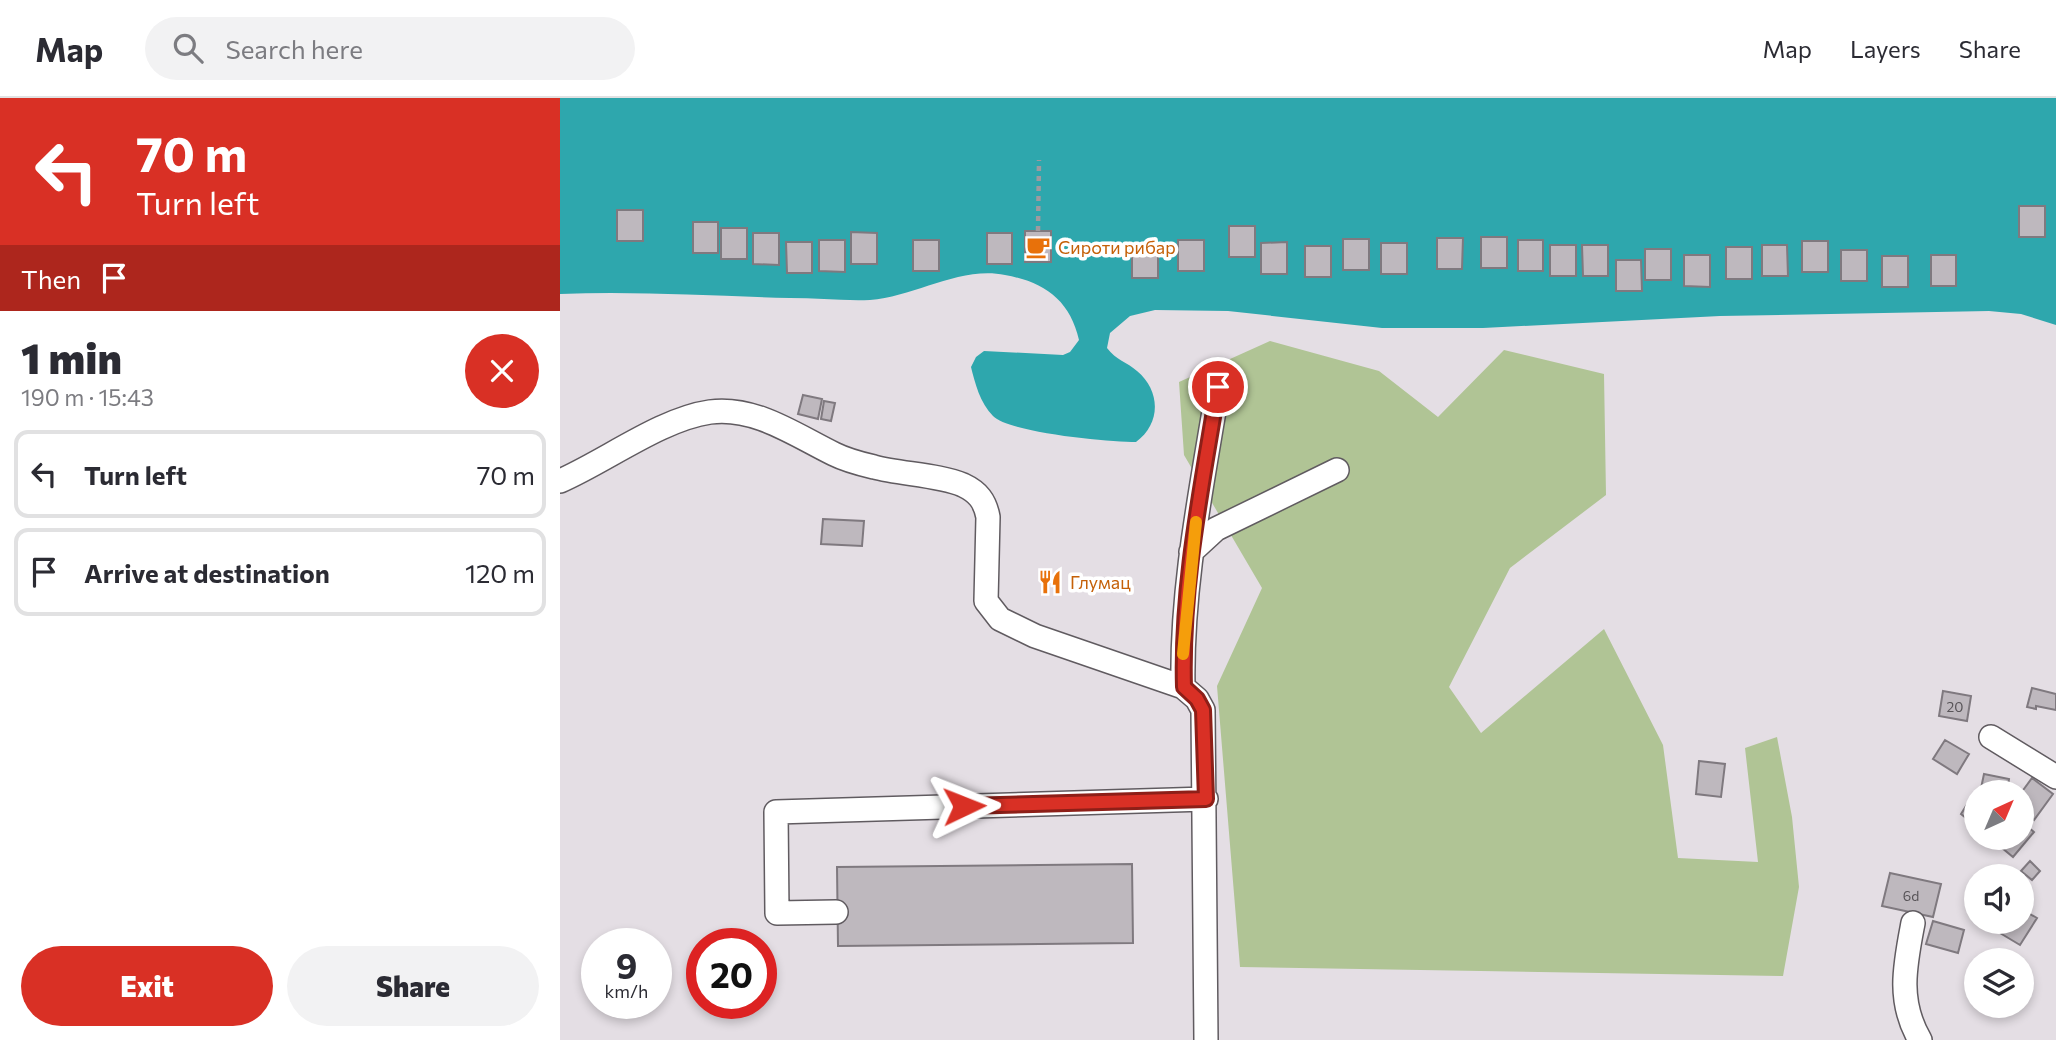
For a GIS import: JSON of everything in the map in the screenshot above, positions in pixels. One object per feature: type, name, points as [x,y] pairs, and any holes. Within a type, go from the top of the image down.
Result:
[{"type":"street","points":[[1184,687],[1182,645],[1191,552],[1218,387]]},
{"type":"street","points":[[560,481],[676,421],[708,412],[730,411],[764,419],[837,456],[876,468],[962,484],[977,493],[985,503],[988,517],[986,601],[1000,619],[1035,636],[1184,687],[1197,699],[1203,710],[1206,799],[1206,1040]]},
{"type":"street","points":[[1191,552],[1216,528],[1337,470]]},
{"type":"street","points":[[1991,737],[2056,777]]},
{"type":"street","points":[[836,912],[777,913],[776,812],[1206,799]]},
{"type":"street","points":[[1913,923],[1904,968],[1904,996],[1908,1014],[1920,1040]]},
{"type":"path","points":[[1038,231],[1039,160]]},
{"type":"green space","points":[[1270,341],[1379,371],[1438,417],[1504,350],[1604,374],[1606,495],[1510,568],[1449,687],[1481,733],[1604,629],[1663,745],[1678,858],[1758,862],[1745,748],[1777,737],[1792,817],[1799,887],[1783,976],[1240,967],[1217,686],[1262,588],[1184,455],[1179,382]]},
{"type":"water","points":[[560,98],[2056,98],[2056,325],[2021,314],[1989,311],[1720,316],[1483,328],[1382,328],[1228,311],[1155,310],[1130,316],[1110,333],[1107,348],[1137,371],[1150,388],[1154,398],[1154,417],[1144,435],[1136,442],[1039,432],[1003,422],[993,416],[981,399],[971,367],[976,357],[984,351],[1063,355],[1070,352],[1079,340],[1075,326],[1062,304],[1043,288],[1019,278],[988,273],[971,275],[904,294],[870,300],[646,293],[560,294]]},
{"type":"building","points":[[2019,206],[2045,206],[2045,237],[2019,237]]},
{"type":"building","points":[[617,210],[643,210],[643,241],[617,241]]},
{"type":"building","points":[[693,222],[718,222],[718,253],[693,253]]},
{"type":"building","points":[[1229,226],[1255,226],[1255,257],[1229,257]]},
{"type":"building","points":[[721,228],[747,228],[747,259],[721,259]]},
{"type":"building","name":"Сироти рибар","points":[[1025,231],[1051,231],[1051,262],[1025,262]]},
{"type":"building","points":[[851,232],[877,233],[877,264],[851,264]]},
{"type":"building","points":[[753,233],[779,233],[779,265],[753,264]]},
{"type":"building","points":[[987,233],[1012,233],[1012,264],[987,264]]},
{"type":"building","points":[[1481,237],[1507,237],[1507,268],[1481,268]]},
{"type":"building","points":[[1437,238],[1463,238],[1462,269],[1437,269]]},
{"type":"building","points":[[1343,239],[1369,239],[1369,270],[1343,270]]},
{"type":"building","points":[[819,240],[845,240],[845,272],[819,271]]},
{"type":"building","points":[[913,240],[939,240],[939,271],[913,271]]},
{"type":"building","points":[[1178,240],[1204,240],[1204,271],[1178,271]]},
{"type":"building","points":[[1518,240],[1543,240],[1543,271],[1518,271]]},
{"type":"building","points":[[1802,241],[1828,241],[1828,272],[1802,272]]},
{"type":"building","points":[[786,242],[812,242],[812,273],[787,273]]},
{"type":"building","points":[[1287,242],[1287,274],[1261,274],[1261,243]]},
{"type":"building","points":[[1381,243],[1407,243],[1407,274],[1381,274]]},
{"type":"building","points":[[1550,245],[1576,245],[1576,276],[1550,276]]},
{"type":"building","points":[[1582,245],[1608,245],[1608,276],[1583,276]]},
{"type":"building","points":[[1762,245],[1787,245],[1788,276],[1762,276]]},
{"type":"building","points":[[1305,246],[1331,246],[1331,277],[1305,277]]},
{"type":"building","points":[[1132,247],[1158,247],[1158,278],[1132,278]]},
{"type":"building","points":[[1726,247],[1752,247],[1752,279],[1726,279]]},
{"type":"building","points":[[1645,249],[1671,249],[1671,280],[1645,280]]},
{"type":"building","points":[[1841,250],[1867,250],[1867,281],[1841,281]]},
{"type":"building","points":[[1684,255],[1710,255],[1710,287],[1684,286]]},
{"type":"building","points":[[1931,255],[1956,255],[1956,286],[1931,286]]},
{"type":"building","points":[[1882,256],[1908,256],[1908,287],[1882,287]]},
{"type":"building","points":[[1616,260],[1641,260],[1642,291],[1616,291]]},
{"type":"building","points":[[803,395],[822,399],[818,419],[798,414]]},
{"type":"building","points":[[824,401],[835,403],[831,421],[821,419]]},
{"type":"building","points":[[823,519],[864,521],[862,546],[821,544]]},
{"type":"building","points":[[2032,688],[2056,694],[2056,710],[2027,707]]},
{"type":"building","points":[[1943,691],[1971,696],[1967,721],[1939,716]]},
{"type":"building","points":[[1945,740],[1969,754],[1957,774],[1933,759]]},
{"type":"building","points":[[1699,761],[1725,764],[1721,797],[1696,794]]},
{"type":"building","points":[[1984,774],[2009,779],[2009,780],[1983,780]]},
{"type":"building","points":[[2032,778],[2053,794],[2034,820],[2034,780],[2031,780]]},
{"type":"building","points":[[2005,850],[2019,850],[2013,857]]},
{"type":"building","points":[[1132,864],[1133,943],[838,946],[837,867]]},
{"type":"building","points":[[2034,865],[2040,871],[2034,878]]},
{"type":"building","points":[[1890,873],[1941,884],[1933,917],[1882,906]]},
{"type":"building","points":[[1933,921],[1964,930],[1958,953],[1926,944]]},
{"type":"building","points":[[2002,934],[2027,934],[2020,945]]},
{"type":"slow traffic","points":[[1183,654],[1196,522]]},
{"type":"place","name":"Сироти рибар","points":[[1038,247]]},
{"type":"place","name":"Глумац","points":[[1050,582]]},
{"type":"route","points":[[964,806],[1206,799],[1203,710],[1197,699],[1184,687],[1182,645],[1191,552],[1218,387]]}]
